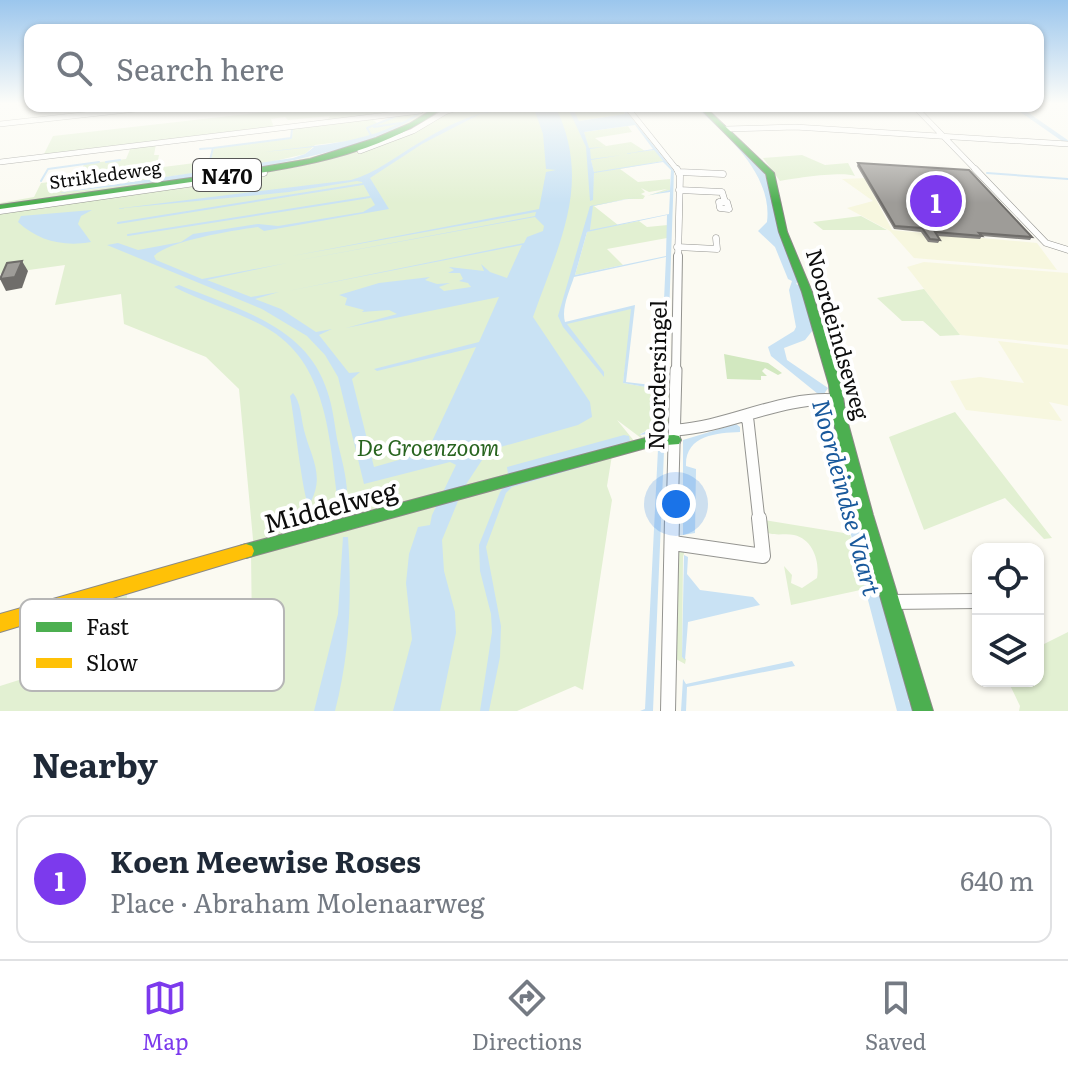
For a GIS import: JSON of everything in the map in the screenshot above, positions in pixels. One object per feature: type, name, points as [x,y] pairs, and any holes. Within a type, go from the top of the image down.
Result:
[{"type":"street","points":[[0,162],[213,136]]},
{"type":"street","name":"Strikledeweg","points":[[0,208],[300,162],[388,136]]},
{"type":"street","points":[[0,208],[248,175],[314,163],[400,136]]},
{"type":"street","points":[[650,136],[679,172],[723,174]]},
{"type":"street","name":"Noordeindseweg","points":[[733,136],[770,173],[783,232],[807,292],[827,399],[923,711]]},
{"type":"street","points":[[944,136],[1046,243],[1068,250]]},
{"type":"street","points":[[947,136],[1068,144]]},
{"type":"street","name":"Noordersingel","points":[[668,711],[679,172]]},
{"type":"street","points":[[679,190],[722,192],[725,202]]},
{"type":"street","points":[[677,247],[717,249],[716,238]]},
{"type":"street","name":"Middelweg","points":[[81,599],[275,542],[690,431],[827,399]]},
{"type":"street","points":[[673,543],[763,556],[748,421],[745,417]]},
{"type":"street","points":[[891,602],[972,601]]},
{"type":"street","name":"Middelweg","points":[[0,623],[20,617]]},
{"type":"green space","name":"De Groenzoom","points":[[53,136],[207,136],[43,156]]},
{"type":"green space","name":"De Groenzoom","points":[[372,136],[315,145],[305,154],[266,163],[58,192],[287,162],[377,136],[395,136],[311,163],[0,210],[0,203],[34,197],[41,183],[78,179],[84,164],[126,159],[131,147],[156,144],[154,155],[159,155],[158,160],[138,165],[132,171],[234,158],[211,158],[214,148],[292,138]]},
{"type":"green space","name":"De Groenzoom","points":[[402,136],[584,136],[589,160],[591,201],[594,173],[585,136],[606,136],[595,138],[606,146],[631,142],[645,151],[655,150],[663,161],[620,169],[638,182],[670,179],[670,190],[647,196],[667,189],[649,192],[641,188],[645,192],[641,194],[645,196],[643,199],[626,199],[594,206],[618,225],[639,221],[647,227],[668,225],[667,238],[607,249],[623,265],[575,275],[587,232],[590,231],[591,205],[560,314],[564,323],[633,308],[623,383],[658,389],[656,426],[640,434],[642,437],[665,431],[667,385],[670,386],[671,429],[666,434],[641,438],[617,420],[635,442],[613,449],[607,486],[612,500],[583,690],[575,686],[517,711],[0,711],[0,686],[20,680],[20,691],[284,691],[284,599],[252,599],[251,553],[254,550],[239,389],[206,357],[124,324],[121,294],[55,305],[65,265],[0,274],[0,212],[297,167],[384,144]]},
{"type":"green space","points":[[802,155],[825,165],[848,163],[855,176],[830,175],[780,181],[763,158]]},
{"type":"green space","points":[[865,178],[892,230],[1037,243],[1057,270],[914,258],[890,231],[847,208],[873,201],[842,179]]},
{"type":"green space","points":[[861,216],[887,230],[823,230],[813,222]]},
{"type":"green space","points":[[924,262],[1068,273],[1068,345],[960,335],[907,267]]},
{"type":"green space","points":[[924,289],[960,335],[940,336],[923,321],[902,321],[877,298]]},
{"type":"green space","points":[[998,341],[1068,349],[1068,406],[1049,402],[1062,421],[966,410],[950,381],[980,377],[1024,383]]},
{"type":"green space","points":[[724,354],[768,363],[782,373],[778,375],[765,368],[762,371],[767,376],[761,376],[761,380],[727,379]]},
{"type":"green space","points":[[955,412],[1052,538],[1044,539],[1005,498],[924,530],[889,437]]},
{"type":"green space","points":[[764,520],[850,534],[865,589],[791,605],[784,566],[792,575],[791,583],[802,588],[817,578],[816,558],[801,537],[765,531]]},
{"type":"green space","points":[[685,550],[682,657],[686,659],[685,664],[676,659],[676,554]]},
{"type":"green space","points":[[1068,632],[1068,711],[1019,711],[1020,706],[1011,687],[1044,687],[1044,644]]},
{"type":"water","points":[[376,136],[307,157],[253,168],[57,193],[293,158],[314,147],[265,152]]},
{"type":"water","points":[[437,136],[370,178],[389,209],[264,231],[258,227],[219,234],[187,241],[154,256],[156,260],[202,279],[287,263],[207,280],[251,297],[279,292],[255,299],[281,309],[316,332],[332,329],[319,335],[349,373],[360,372],[352,379],[374,467],[427,452],[476,347],[377,371],[374,369],[479,342],[499,297],[346,328],[397,314],[389,310],[362,312],[364,310],[345,305],[347,298],[339,295],[379,283],[430,277],[425,280],[437,284],[450,283],[439,287],[444,291],[471,287],[459,281],[463,279],[460,273],[448,273],[454,270],[449,267],[484,271],[481,264],[490,272],[507,278],[522,245],[288,291],[524,243],[527,237],[543,231],[544,226],[535,217],[295,261],[535,216],[536,212],[292,256],[539,209],[546,172],[556,170],[546,169],[543,136],[566,136],[572,187],[568,212],[533,317],[590,402],[592,417],[578,425],[497,448],[486,454],[463,489],[442,540],[444,571],[455,612],[456,633],[440,711],[393,711],[412,639],[406,583],[409,554],[418,527],[430,525],[456,465],[450,462],[364,484],[338,377],[325,355],[307,336],[262,309],[107,245],[118,243],[138,250],[181,242],[193,234],[258,224],[278,226],[363,212],[375,205],[362,182],[357,181],[289,192],[114,209],[351,180],[377,169],[429,137]]},
{"type":"water","points":[[581,136],[585,136],[589,148],[604,147],[590,149],[591,159],[622,155],[591,160],[594,172],[663,161],[654,150],[624,154],[653,149],[643,136],[674,171],[665,432],[639,435],[656,426],[657,389],[623,383],[631,309],[567,324],[604,372],[604,377],[563,327],[558,316],[590,206],[643,196],[593,206],[590,230],[669,214],[670,192],[649,195],[670,190],[671,170],[663,162],[594,173],[593,200],[590,201],[586,147]],"holes":[[[667,215],[666,256],[575,275],[587,232]],[[666,257],[660,386],[626,382],[635,305],[565,322],[565,305],[574,277]]]},
{"type":"water","name":"Noordeindse Vaart","points":[[727,136],[762,167],[777,208],[779,232],[798,281],[796,284],[801,286],[813,330],[805,340],[784,348],[787,360],[828,388],[824,402],[831,407],[911,699],[908,700],[914,711],[897,711],[839,489],[818,394],[771,356],[768,347],[796,327],[789,290],[792,281],[788,279],[775,247],[758,231],[767,222],[763,188],[745,156]]},
{"type":"water","points":[[92,210],[81,216],[78,224],[91,242],[71,244],[52,241],[34,234],[18,222],[21,216]]},
{"type":"water","points":[[179,285],[264,320],[283,332],[315,364],[331,405],[346,480],[346,505],[338,502],[322,404],[302,360],[286,342],[265,327],[174,287]]},
{"type":"water","points":[[293,393],[316,467],[316,485],[309,505],[290,396]]},
{"type":"water","points":[[736,424],[740,432],[704,438],[691,448],[687,456],[686,466],[696,469],[695,533],[683,535],[683,440]]},
{"type":"water","points":[[629,436],[630,441],[508,474],[507,467]]},
{"type":"water","points":[[658,449],[664,451],[653,711],[640,711],[645,709]]},
{"type":"water","points":[[602,461],[512,487],[506,493],[486,547],[501,626],[500,657],[489,711],[480,711],[492,632],[491,614],[480,571],[479,545],[500,492],[506,485]]},
{"type":"water","points":[[343,537],[348,537],[350,581],[344,668],[335,711],[314,711],[338,614]]},
{"type":"water","points":[[684,555],[688,557],[687,574],[700,590],[753,597],[760,605],[688,622],[685,660],[682,657]]},
{"type":"water","points":[[792,661],[795,666],[687,687],[686,711],[681,711],[683,679],[686,684]]},
{"type":"building","points":[[858,163],[969,170],[1032,237],[935,232],[940,240],[930,239],[922,228],[895,226]]},
{"type":"building","points":[[22,261],[15,277],[0,279],[7,263]]},
{"type":"waterway","points":[[213,148],[291,136]]},
{"type":"waterway","points":[[1059,136],[1067,142]]},
{"type":"waterway","points":[[200,149],[213,148]]},
{"type":"waterway","points":[[210,160],[213,148]]},
{"type":"waterway","points":[[106,162],[120,160]]},
{"type":"waterway","points":[[41,181],[48,169],[99,162]]},
{"type":"waterway","points":[[987,173],[1068,179]]},
{"type":"waterway","points":[[118,223],[363,184]]},
{"type":"waterway","points":[[128,235],[370,197]]},
{"type":"traffic: fast","points":[[0,207],[276,168],[345,152],[387,136]]},
{"type":"traffic: fast","points":[[732,136],[770,173],[783,232],[807,292],[835,385],[839,416],[865,515],[923,711]]},
{"type":"traffic: fast","points":[[246,551],[653,441],[674,440]]},
{"type":"traffic: slow","points":[[82,599],[246,551]]},
{"type":"traffic: slow","points":[[0,623],[20,617]]},
{"type":"place","name":"Koen Meewise Roses","points":[[936,201]]}]
